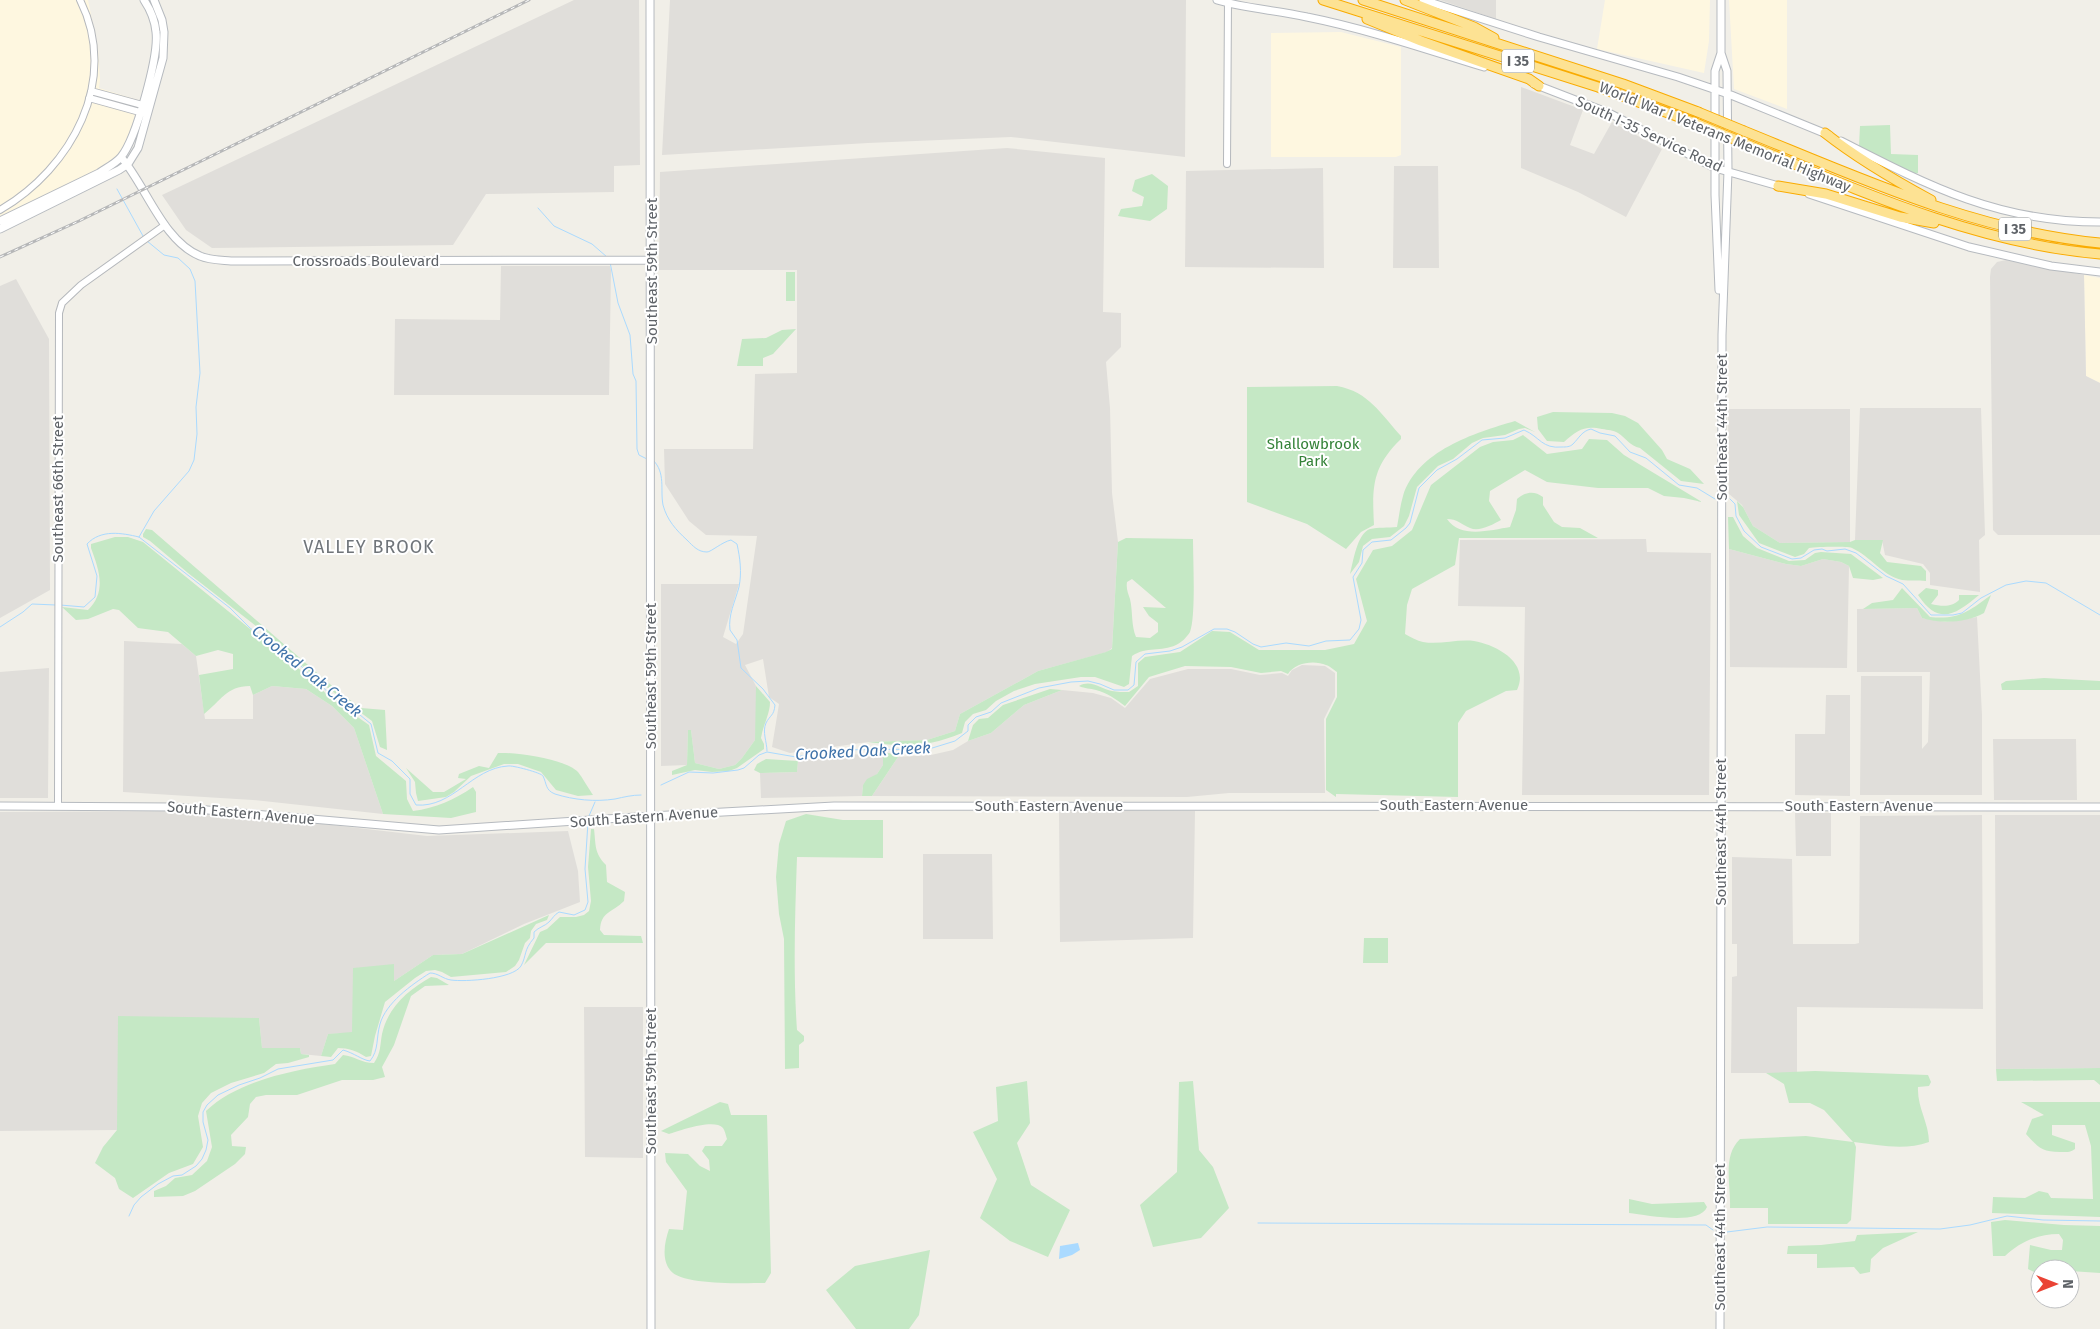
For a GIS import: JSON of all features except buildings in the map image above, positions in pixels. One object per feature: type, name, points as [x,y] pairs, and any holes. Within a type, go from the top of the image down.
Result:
[{"type":"highway","name":"World War I Veterans Memorial Highway","points":[[1323,0],[1598,86],[1744,142],[1886,201],[1966,229],[2034,245],[2100,254]]},
{"type":"highway","name":"World War I Veterans Memorial Highway","points":[[1363,0],[1624,84],[1910,198],[2019,230],[2100,243]]},
{"type":"highway","points":[[1405,0],[1474,27],[1512,47]]},
{"type":"highway","points":[[1335,4],[1388,29],[1529,78],[1538,86]]},
{"type":"highway","points":[[1825,133],[1846,150],[1894,180],[1956,213]]},
{"type":"highway","points":[[1778,186],[1826,194],[1900,217],[1966,229]]},
{"type":"highway","points":[[2074,239],[2100,237]]},
{"type":"highway","points":[[2080,252],[2100,259]]},
{"type":"main road","points":[[0,222],[99,173],[121,157],[132,138],[154,64],[156,43],[154,23],[144,0]]},
{"type":"main road","points":[[0,229],[128,164],[138,148],[165,48],[162,20],[154,0]]},
{"type":"main road","name":"Southeast 59th Street","points":[[651,1329],[652,0]]},
{"type":"main road","name":"South I-35 Service Road","points":[[1217,0],[1309,17],[1362,31],[1538,86],[1609,113],[1715,168],[1824,199],[1942,239],[1991,253],[2051,266],[2100,272]]},
{"type":"main road","points":[[1423,0],[1715,89],[1825,133],[1922,182],[1970,201],[2055,221],[2100,222]]},
{"type":"main road","name":"Southeast 44th Street","points":[[1721,0],[1721,53],[1715,72],[1715,168],[1722,335]]},
{"type":"main road","name":"Southeast 44th Street","points":[[1720,1329],[1722,335],[1728,186],[1728,71],[1721,53]]},
{"type":"main road","points":[[1700,84],[1709,81],[1715,72]]},
{"type":"main road","name":"Crossroads Boulevard","points":[[121,157],[128,164],[165,225],[174,236],[189,250],[199,256],[219,260],[442,262],[652,260]]},
{"type":"main road","points":[[1728,186],[1744,176]]},
{"type":"main road","name":"South Eastern Avenue","points":[[0,806],[173,807],[439,830],[834,806],[1721,805],[2100,807]]},
{"type":"street","points":[[0,210],[32,186],[67,148],[82,121],[91,91],[94,49],[89,18],[80,0]]},
{"type":"street","points":[[1227,164],[1228,2]]},
{"type":"street","points":[[91,91],[148,111]]},
{"type":"street","points":[[89,98],[141,108]]},
{"type":"street","name":"Southeast 66th Street","points":[[58,806],[59,313],[62,304],[81,285],[165,225]]},
{"type":"shaded area","points":[[0,0],[88,0],[98,48],[99,88],[138,100],[131,131],[121,153],[112,161],[97,171],[0,218]]},
{"type":"shaded area","points":[[574,0],[639,0],[640,165],[614,166],[614,192],[486,194],[453,245],[212,248],[186,230],[162,195]]},
{"type":"shaded area","points":[[670,0],[1186,0],[1185,157],[1011,137],[662,155]]},
{"type":"shaded area","points":[[1440,0],[1496,0],[1496,19]]},
{"type":"shaded area","points":[[1605,0],[1710,0],[1709,41],[1704,73],[1597,49]]},
{"type":"shaded area","points":[[1729,0],[1787,0],[1787,109],[1734,89]]},
{"type":"shaded area","points":[[1341,32],[1401,47],[1401,155],[1396,157],[1271,157],[1271,33]]},
{"type":"shaded area","points":[[1521,87],[1583,110],[1570,145],[1594,154],[1612,122],[1662,149],[1626,217],[1578,192],[1521,168]]},
{"type":"shaded area","points":[[1007,148],[1105,158],[1103,312],[1121,313],[1121,347],[1106,362],[1110,408],[1112,493],[1118,542],[1112,648],[1107,652],[1038,671],[960,714],[955,731],[927,740],[868,742],[790,753],[772,747],[779,704],[769,697],[763,659],[745,665],[756,686],[756,730],[755,740],[742,758],[735,765],[719,769],[695,763],[691,730],[688,730],[687,765],[661,766],[661,584],[739,584],[723,637],[736,644],[743,634],[757,536],[706,535],[689,521],[665,484],[664,449],[753,449],[755,374],[797,373],[797,270],[659,270],[660,172]]},
{"type":"shaded area","points":[[1394,166],[1438,166],[1439,268],[1393,268]]},
{"type":"shaded area","points":[[1323,168],[1324,268],[1185,267],[1186,171]]},
{"type":"shaded area","points":[[2006,260],[2084,275],[2086,376],[2100,383],[2100,535],[1998,535],[1993,530],[1990,277],[1991,269],[1997,262]]},
{"type":"shaded area","points":[[501,266],[610,266],[609,395],[394,395],[395,319],[500,320]]},
{"type":"shaded area","points":[[2084,275],[2100,278],[2100,383],[2086,376]]},
{"type":"shaded area","points":[[16,279],[49,339],[50,590],[0,618],[0,286]]},
{"type":"shaded area","points":[[1860,408],[1981,408],[1985,535],[1979,540],[1980,592],[1930,585],[1930,573],[1923,564],[1885,555],[1882,540],[1855,540]]},
{"type":"shaded area","points":[[1728,409],[1850,409],[1850,542],[1780,543],[1753,526],[1742,505],[1729,494]]},
{"type":"shaded area","points":[[1646,539],[1647,552],[1711,553],[1709,795],[1522,795],[1525,607],[1458,606],[1460,540]]},
{"type":"shaded area","points":[[1729,549],[1786,564],[1801,566],[1823,559],[1841,562],[1849,566],[1847,668],[1730,667]]},
{"type":"shaded area","points":[[1917,608],[1922,618],[1946,622],[1977,617],[1982,715],[1982,795],[1860,795],[1861,676],[1922,676],[1922,749],[1928,742],[1930,672],[1857,672],[1857,609]]},
{"type":"shaded area","points":[[124,641],[182,644],[196,656],[205,719],[253,719],[253,695],[272,686],[306,689],[332,706],[354,728],[383,814],[253,800],[123,792]]},
{"type":"shaded area","points":[[1302,665],[1325,666],[1335,673],[1335,697],[1324,719],[1325,793],[1229,793],[1187,797],[872,796],[898,757],[931,755],[953,750],[968,741],[991,733],[1024,705],[1062,690],[1093,693],[1111,698],[1125,708],[1150,679],[1188,669],[1231,669],[1260,675],[1282,673],[1288,676],[1292,670]]},
{"type":"shaded area","points":[[49,668],[48,798],[0,798],[0,672]]},
{"type":"shaded area","points":[[1826,695],[1850,695],[1850,796],[1795,795],[1795,734],[1825,734]]},
{"type":"shaded area","points":[[1993,739],[2076,739],[2077,800],[1994,800]]},
{"type":"shaded area","points":[[836,754],[883,755],[883,765],[877,774],[863,785],[862,796],[761,798],[760,773],[797,772],[798,761]]},
{"type":"shaded area","points":[[1059,809],[1195,811],[1193,938],[1060,942]]},
{"type":"shaded area","points":[[212,811],[427,836],[568,831],[578,871],[580,902],[524,924],[462,954],[433,955],[394,981],[394,965],[352,1033],[328,1034],[321,1056],[301,1054],[300,1048],[262,1048],[259,1018],[117,1130],[0,1131],[0,812]]},
{"type":"shaded area","points":[[1795,813],[1831,813],[1831,856],[1796,856]]},
{"type":"shaded area","points":[[1982,815],[1983,1009],[1797,1007],[1797,1073],[1731,1073],[1732,977],[1737,976],[1737,944],[1732,944],[1732,857],[1792,859],[1793,944],[1855,944],[1859,943],[1860,816]]},
{"type":"shaded area","points":[[1995,815],[2100,815],[2100,1068],[1996,1069]]},
{"type":"shaded area","points":[[923,854],[992,854],[993,939],[923,939]]},
{"type":"shaded area","points":[[584,1007],[643,1007],[643,1158],[585,1157]]},
{"type":"green space","points":[[1890,125],[1891,154],[1918,155],[1918,173],[1914,174],[1859,146],[1860,126]]},
{"type":"green space","points":[[1152,174],[1168,186],[1167,209],[1150,221],[1118,216],[1121,209],[1142,206],[1144,197],[1132,191],[1135,180]]},
{"type":"green space","points":[[786,272],[795,272],[795,301],[786,301]]},
{"type":"green space","points":[[796,329],[773,354],[763,358],[763,366],[737,366],[742,339],[766,338],[782,330]]},
{"type":"green space","name":"Shallowbrook Park","points":[[1337,386],[1358,393],[1366,398],[1401,436],[1401,439],[1391,449],[1379,468],[1373,499],[1374,525],[1361,532],[1346,549],[1307,524],[1247,502],[1247,387]]},
{"type":"green space","points":[[1553,412],[1612,413],[1625,416],[1638,423],[1662,450],[1667,459],[1690,469],[1704,484],[1681,481],[1640,448],[1633,446],[1618,433],[1612,431],[1586,428],[1573,434],[1564,442],[1547,441],[1538,429],[1537,417]]},
{"type":"green space","points":[[1515,421],[1535,432],[1525,428],[1505,435],[1483,438],[1472,443],[1453,459],[1438,466],[1417,487],[1409,516],[1404,526],[1390,537],[1372,539],[1363,546],[1359,562],[1350,574],[1356,549],[1366,532],[1373,528],[1397,527],[1403,496],[1410,480],[1421,467],[1449,446],[1465,438]]},
{"type":"green space","points":[[1523,435],[1547,454],[1582,449],[1589,439],[1607,440],[1624,455],[1702,502],[1664,496],[1648,488],[1598,488],[1547,482],[1525,470],[1490,491],[1489,501],[1501,520],[1486,527],[1474,529],[1447,519],[1460,529],[1468,531],[1476,532],[1510,527],[1516,510],[1517,499],[1526,493],[1533,493],[1543,497],[1543,505],[1554,522],[1562,527],[1580,528],[1598,538],[1459,538],[1455,565],[1412,589],[1407,605],[1405,634],[1418,641],[1429,643],[1474,641],[1483,643],[1509,657],[1519,672],[1520,680],[1517,690],[1506,691],[1466,711],[1458,723],[1458,797],[1336,794],[1336,797],[1326,790],[1326,719],[1337,697],[1337,672],[1321,663],[1311,662],[1300,665],[1288,674],[1281,671],[1261,673],[1231,667],[1185,666],[1149,677],[1125,706],[1104,693],[1079,686],[1092,684],[1112,691],[1129,692],[1138,686],[1138,663],[1145,657],[1180,652],[1212,631],[1230,632],[1259,650],[1325,650],[1354,644],[1367,621],[1356,579],[1373,550],[1392,546],[1412,530],[1431,485],[1480,447],[1493,442],[1513,440]]},
{"type":"green space","points":[[1737,501],[1743,507],[1753,526],[1780,543],[1883,540],[1880,553],[1887,562],[1921,566],[1926,571],[1926,581],[1895,578],[1852,548],[1809,548],[1804,554],[1795,557],[1759,543],[1739,515]]},
{"type":"green space","points":[[1728,517],[1733,517],[1743,536],[1757,548],[1789,561],[1805,560],[1815,553],[1821,552],[1851,554],[1883,578],[1873,580],[1853,578],[1849,566],[1841,562],[1823,559],[1801,566],[1786,564],[1729,549]]},
{"type":"green space","points":[[146,529],[152,530],[338,691],[361,708],[385,710],[387,750],[380,747],[372,721],[324,685],[265,633],[143,537]]},
{"type":"green space","points":[[115,537],[128,537],[143,542],[297,667],[332,699],[369,725],[376,756],[406,781],[407,799],[413,811],[444,803],[473,787],[476,792],[476,812],[451,818],[383,814],[354,728],[332,706],[306,689],[272,686],[253,695],[250,686],[242,687],[229,691],[204,714],[199,675],[233,669],[233,654],[218,650],[196,656],[168,632],[138,628],[119,610],[113,609],[88,619],[76,620],[62,607],[88,610],[98,595],[99,572],[91,544]]},
{"type":"green space","points":[[1126,538],[1193,539],[1194,601],[1190,632],[1184,640],[1176,645],[1143,651],[1132,656],[1129,684],[1124,687],[1095,677],[1081,677],[1035,684],[1014,691],[996,701],[986,710],[973,714],[965,722],[962,733],[949,738],[916,745],[868,742],[927,740],[955,731],[960,714],[1038,671],[1112,649],[1118,542]],"holes":[[[1132,579],[1166,608],[1143,607],[1149,616],[1158,623],[1158,632],[1150,638],[1136,637],[1133,628],[1127,582]]]},
{"type":"green space","points":[[1902,588],[1930,617],[1940,618],[1963,613],[1991,595],[1984,613],[1970,619],[1953,622],[1922,618],[1917,608],[1863,609],[1872,603],[1893,600]]},
{"type":"green space","points":[[1926,588],[1938,590],[1938,595],[1931,604],[1938,605],[1946,606],[1956,603],[1959,600],[1959,595],[1979,595],[1955,612],[1940,614],[1926,605],[1918,595]]},
{"type":"green space","points":[[2044,678],[2100,681],[2100,690],[2002,690],[2001,684],[2006,681]]},
{"type":"green space","points":[[756,686],[770,702],[761,738],[764,749],[737,768],[729,771],[695,770],[672,775],[672,771],[687,765],[688,730],[691,730],[695,763],[719,769],[735,765],[742,758],[755,740]]},
{"type":"green space","points":[[1050,689],[1062,690],[1024,705],[991,733],[968,741],[973,725],[979,719],[988,718],[1003,705]]},
{"type":"green space","points":[[498,753],[528,755],[563,763],[578,772],[593,795],[578,796],[556,790],[541,772],[518,764],[504,764],[471,776],[446,797],[418,801],[415,782],[406,768],[433,792],[444,792],[466,779],[458,778],[459,774],[479,766],[489,768]]},
{"type":"green space","points":[[889,753],[898,757],[872,796],[862,796],[863,785],[867,779],[877,774],[883,765],[883,755]]},
{"type":"green space","points":[[766,759],[798,761],[797,772],[760,773],[754,770],[757,764]]},
{"type":"green space","points":[[806,814],[843,820],[883,820],[883,858],[797,857],[795,987],[797,1030],[804,1036],[804,1041],[799,1045],[799,1068],[785,1069],[784,939],[779,914],[776,877],[779,844],[786,821]]},
{"type":"green space","points":[[591,829],[594,829],[597,853],[606,865],[607,882],[625,892],[624,901],[602,919],[600,930],[604,935],[641,936],[643,943],[546,943],[524,965],[540,932],[547,929],[560,917],[576,917],[584,915],[589,911],[591,901],[588,867]]},
{"type":"green space","points":[[549,915],[547,920],[536,924],[531,931],[530,938],[525,943],[519,960],[515,966],[506,972],[451,977],[435,970],[426,971],[415,978],[385,1002],[371,1056],[366,1057],[352,1050],[338,1048],[331,1057],[321,1056],[328,1034],[352,1032],[353,968],[394,964],[394,981],[433,955],[462,954]]},
{"type":"green space","points":[[1364,938],[1388,938],[1388,963],[1363,963]]},
{"type":"green space","points":[[431,977],[437,978],[449,985],[425,986],[411,996],[394,1045],[382,1067],[385,1077],[373,1080],[342,1080],[297,1095],[266,1095],[256,1097],[250,1104],[248,1117],[231,1135],[232,1146],[246,1147],[245,1154],[235,1164],[195,1191],[183,1196],[154,1197],[154,1191],[166,1186],[175,1178],[192,1175],[207,1161],[212,1147],[206,1111],[233,1092],[266,1078],[335,1064],[343,1055],[374,1063],[379,1052],[385,1024],[394,1008],[414,988]]},
{"type":"green space","points":[[118,1016],[259,1018],[262,1048],[300,1048],[301,1054],[309,1055],[309,1057],[288,1063],[276,1064],[264,1073],[231,1083],[211,1093],[202,1103],[198,1116],[203,1147],[193,1164],[169,1173],[133,1198],[119,1189],[115,1178],[95,1163],[103,1147],[117,1130]]},
{"type":"green space","points":[[2100,1068],[2100,1085],[2094,1080],[1997,1081],[1996,1069]]},
{"type":"green space","points":[[1815,1071],[1928,1075],[1931,1082],[1929,1086],[1918,1087],[1918,1094],[1929,1142],[1901,1147],[1854,1142],[1856,1147],[1851,1220],[1847,1224],[1768,1224],[1768,1208],[1730,1208],[1729,1162],[1734,1146],[1740,1139],[1806,1136],[1853,1142],[1824,1110],[1810,1103],[1789,1103],[1784,1084],[1766,1073]]},
{"type":"green space","points":[[1027,1081],[1030,1123],[1017,1143],[1031,1185],[1070,1210],[1048,1257],[1010,1241],[980,1218],[997,1179],[973,1132],[998,1121],[996,1087]]},
{"type":"green space","points":[[1193,1081],[1199,1150],[1213,1167],[1229,1208],[1201,1238],[1153,1247],[1140,1205],[1177,1172],[1179,1082]]},
{"type":"green space","points":[[720,1102],[728,1104],[731,1115],[767,1115],[771,1273],[765,1283],[729,1283],[687,1279],[676,1275],[670,1270],[665,1260],[665,1244],[669,1229],[683,1230],[687,1191],[666,1162],[665,1153],[688,1154],[700,1166],[710,1171],[709,1160],[702,1151],[705,1146],[722,1146],[727,1139],[723,1128],[712,1124],[696,1126],[669,1134],[661,1131]]},
{"type":"green space","points":[[2021,1102],[2100,1102],[2100,1217],[1992,1213],[1993,1197],[2025,1198],[2039,1191],[2048,1193],[2051,1198],[2093,1199],[2091,1146],[2085,1125],[2052,1125],[2052,1135],[2075,1143],[2075,1149],[2066,1152],[2044,1150],[2026,1134],[2032,1119],[2044,1115]]},
{"type":"green space","points":[[1629,1199],[1652,1204],[1704,1202],[1707,1207],[1702,1213],[1694,1216],[1684,1218],[1659,1217],[1629,1213]]},
{"type":"green space","points":[[2005,1220],[2100,1226],[2100,1273],[2080,1272],[2080,1259],[2030,1259],[2030,1270],[2028,1269],[2030,1245],[2051,1250],[2062,1250],[2063,1240],[2059,1234],[2036,1237],[2023,1243],[2005,1256],[1993,1256],[1991,1222]]},
{"type":"green space","points":[[1918,1232],[1883,1248],[1871,1259],[1870,1272],[1860,1274],[1854,1267],[1817,1268],[1817,1254],[1787,1254],[1788,1246],[1855,1241],[1857,1235]]},
{"type":"green space","points":[[930,1250],[919,1315],[909,1329],[856,1329],[826,1290],[855,1266]]},
{"type":"water","points":[[1078,1243],[1080,1250],[1059,1259],[1060,1246]]},
{"type":"waterway","points":[[117,189],[143,236]]},
{"type":"waterway","points":[[538,208],[554,226],[592,244],[607,257]]},
{"type":"waterway","points":[[139,537],[154,511],[189,471],[194,460],[197,434],[196,407],[200,373],[195,281],[190,269],[178,258],[164,255],[147,241]]},
{"type":"waterway","points":[[610,262],[618,303],[630,335],[633,374],[636,381],[637,449],[639,455],[647,459]]},
{"type":"waterway","name":"Crooked Oak Creek","points":[[661,785],[689,772],[713,773],[738,770],[744,768],[759,755],[767,752],[796,757],[835,750],[929,749],[955,741],[968,731],[968,725],[976,717],[991,712],[1001,703],[1039,688],[1088,681],[1114,690],[1128,690],[1134,685],[1136,662],[1145,654],[1170,651],[1182,647],[1214,629],[1227,629],[1235,632],[1261,647],[1286,643],[1309,646],[1326,641],[1350,640],[1359,629],[1361,620],[1353,577],[1362,563],[1363,550],[1372,542],[1391,540],[1406,528],[1410,523],[1419,488],[1437,470],[1457,459],[1482,440],[1505,438],[1524,430],[1545,444],[1555,447],[1566,447],[1572,445],[1583,433],[1591,429],[1615,436],[1630,452],[1646,458],[1679,485],[1697,488],[1715,499]]},
{"type":"waterway","points":[[653,460],[660,470],[663,505],[672,524],[683,536],[696,548],[704,552],[709,552],[731,540],[737,544],[740,576],[739,587],[731,614],[730,630],[737,640],[741,668],[763,689],[775,705],[773,713],[765,726],[767,751]]},
{"type":"waterway","name":"Crooked Oak Creek","points":[[1730,499],[1735,504],[1736,516],[1744,531],[1761,547],[1792,559],[1801,558],[1814,550],[1822,549],[1827,551],[1845,549],[1856,553],[1886,576],[1903,584],[1931,615],[1962,613],[1981,598],[2006,585],[2026,581],[2046,583],[2100,615]]},
{"type":"waterway","name":"Crooked Oak Creek","points":[[60,605],[84,607],[95,597],[97,576],[87,544],[99,536],[112,533],[139,537],[230,608],[250,628],[299,664],[336,700],[345,703],[371,724],[378,753],[392,761],[410,779],[410,794],[416,805],[429,804],[441,800],[452,795],[484,773],[495,768],[508,766],[543,776],[549,791],[570,798],[600,800],[641,795]]},
{"type":"waterway","name":"Crooked Oak Creek","points":[[0,627],[32,604],[56,605]]},
{"type":"waterway","points":[[589,816],[595,802]]},
{"type":"waterway","points":[[129,1216],[134,1205],[141,1197],[158,1184],[173,1176],[182,1175],[196,1166],[202,1159],[208,1140],[203,1122],[203,1112],[207,1105],[218,1095],[278,1069],[333,1060],[343,1050],[370,1061],[376,1048],[383,1016],[393,1002],[407,989],[430,973],[451,980],[488,979],[509,974],[521,966],[536,930],[559,912],[574,915],[585,910],[588,902],[585,869],[588,822]]},
{"type":"waterway","points":[[1727,1232],[1767,1227],[1940,1229],[1970,1225],[2007,1216],[2043,1220],[2100,1221]]},
{"type":"waterway","points":[[1258,1223],[1706,1225],[1713,1230]]},
{"type":"railway","points":[[0,257],[79,221],[529,0]]},
{"type":"district","name":"VALLEY BROOK","points":[[369,547]]}]
